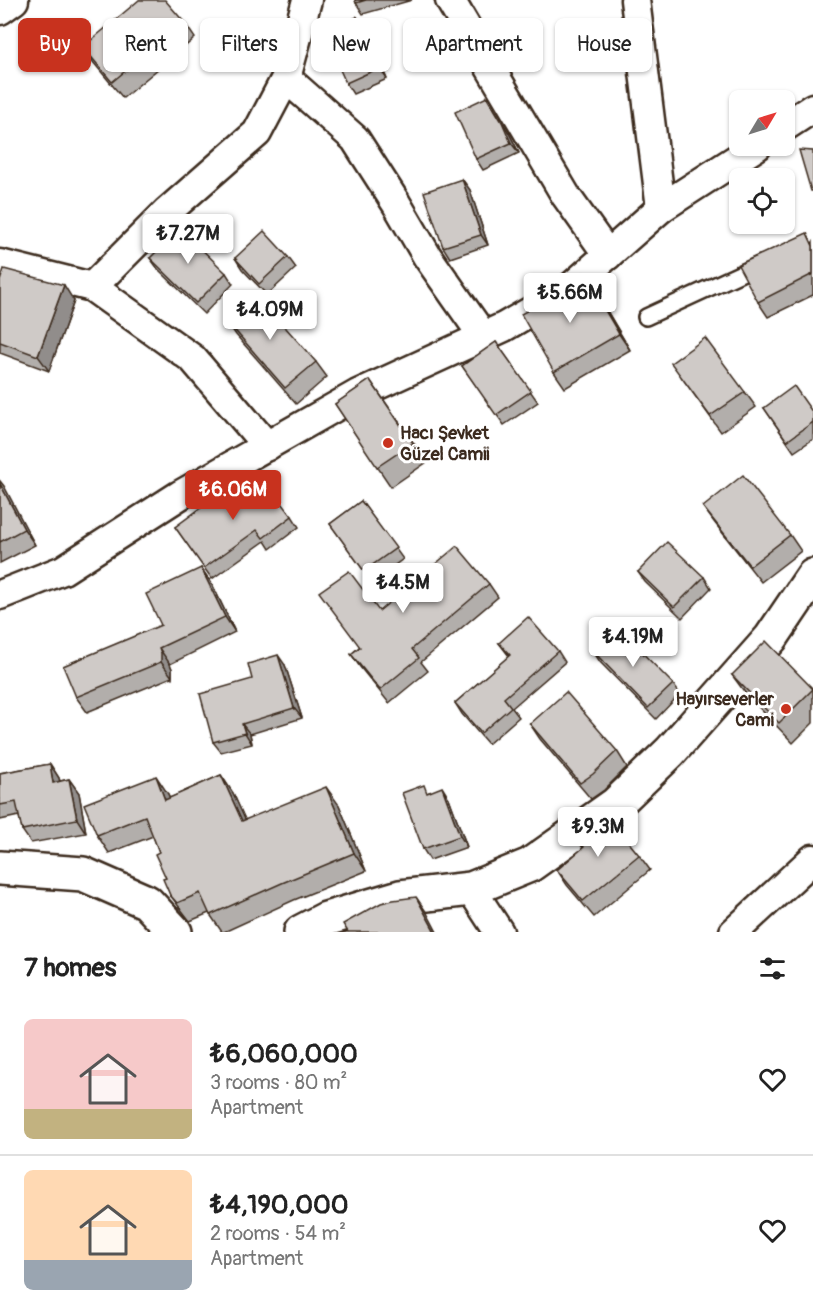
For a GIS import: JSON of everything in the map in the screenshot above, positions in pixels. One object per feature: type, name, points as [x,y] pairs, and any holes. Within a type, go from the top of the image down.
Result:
[{"type":"street","points":[[0,10],[14,0]]},
{"type":"street","points":[[93,287],[167,212],[257,133],[286,78],[307,0]]},
{"type":"street","points":[[450,0],[566,196],[608,255]]},
{"type":"street","points":[[635,0],[661,208]]},
{"type":"street","points":[[286,78],[355,139],[427,255],[483,336]]},
{"type":"street","points":[[795,120],[813,108]]},
{"type":"street","points":[[0,595],[63,570],[180,495],[358,394],[504,327],[569,289],[661,208],[742,156]]},
{"type":"street","points":[[0,264],[93,287],[193,359],[267,446]]},
{"type":"street","points":[[301,932],[326,919],[400,897],[471,889],[530,865],[616,804],[670,752],[771,638],[813,576]]},
{"type":"street","points":[[735,932],[813,860]]},
{"type":"street","points":[[0,868],[83,874],[147,902],[175,932]]},
{"type":"street","points":[[471,889],[499,932]]},
{"type":"lane","points":[[646,317],[774,258]]},
{"type":"building","points":[[139,0],[165,0],[181,18],[118,18]]},
{"type":"building","points":[[103,30],[103,71],[91,57],[91,40]]},
{"type":"building","points":[[104,72],[124,72],[112,82]]},
{"type":"building","points":[[341,72],[370,72],[346,83]]},
{"type":"building","points":[[487,97],[511,143],[476,159],[455,112]]},
{"type":"building","points":[[799,150],[813,151],[813,191],[811,191]]},
{"type":"building","points":[[462,179],[481,235],[443,247],[424,192]]},
{"type":"building","points":[[180,228],[226,273],[196,303],[150,258]]},
{"type":"building","points":[[264,231],[288,257],[259,284],[235,258]]},
{"type":"building","points":[[807,233],[813,246],[813,274],[758,302],[738,265]]},
{"type":"building","points":[[4,269],[64,285],[38,356],[0,342],[0,281]]},
{"type":"building","points":[[583,273],[619,334],[554,372],[521,314],[567,288]]},
{"type":"building","points":[[255,293],[316,362],[285,388],[225,319]]},
{"type":"building","points":[[705,338],[745,392],[710,416],[671,363]]},
{"type":"building","points":[[496,342],[531,391],[496,415],[462,366]]},
{"type":"building","name":"Hacı Şevket Güzel Camii","points":[[370,380],[413,443],[377,467],[335,404]]},
{"type":"building","points":[[794,386],[813,413],[813,422],[787,441],[764,408]]},
{"type":"building","points":[[261,475],[292,516],[263,538],[257,530],[204,568],[175,527],[217,496],[223,504]]},
{"type":"building","points":[[743,475],[790,535],[750,566],[703,507]]},
{"type":"building","points":[[0,484],[24,529],[0,542]]},
{"type":"building","points":[[361,501],[396,548],[364,571],[330,524]]},
{"type":"building","points":[[667,542],[704,577],[674,607],[638,572]]},
{"type":"building","points":[[457,546],[489,584],[412,649],[419,658],[380,690],[351,654],[360,647],[319,592],[349,571],[379,611]]},
{"type":"building","points":[[201,568],[225,617],[159,648],[161,662],[76,697],[63,666],[161,625],[146,594]]},
{"type":"building","points":[[528,617],[558,651],[504,698],[511,707],[481,733],[455,703],[510,655],[499,643]]},
{"type":"building","points":[[617,627],[673,684],[648,708],[593,651]]},
{"type":"building","name":"Hayırseverler Cami","points":[[766,641],[813,689],[779,723],[732,675]]},
{"type":"building","points":[[278,655],[294,708],[242,724],[245,733],[213,742],[200,694],[252,679],[248,664]]},
{"type":"building","points":[[566,692],[617,751],[580,783],[530,724]]},
{"type":"building","points":[[50,764],[53,783],[69,779],[77,819],[22,830],[16,802],[0,805],[0,773]]},
{"type":"building","points":[[221,775],[242,821],[326,787],[354,853],[210,915],[200,893],[177,903],[170,895],[163,879],[166,878],[155,854],[159,852],[145,816],[97,835],[84,804],[156,776],[165,800]]},
{"type":"building","points":[[424,785],[427,793],[442,787],[460,836],[423,849],[402,793]]},
{"type":"building","points":[[605,813],[639,855],[583,901],[557,870],[584,847],[576,837]]},
{"type":"building","points":[[416,897],[435,932],[348,932],[343,924],[381,903]]},
{"type":"place","name":"Hacı Şevket Güzel Camii","points":[[388,443]]},
{"type":"place","name":"Hayırseverler Cami","points":[[786,709]]}]
